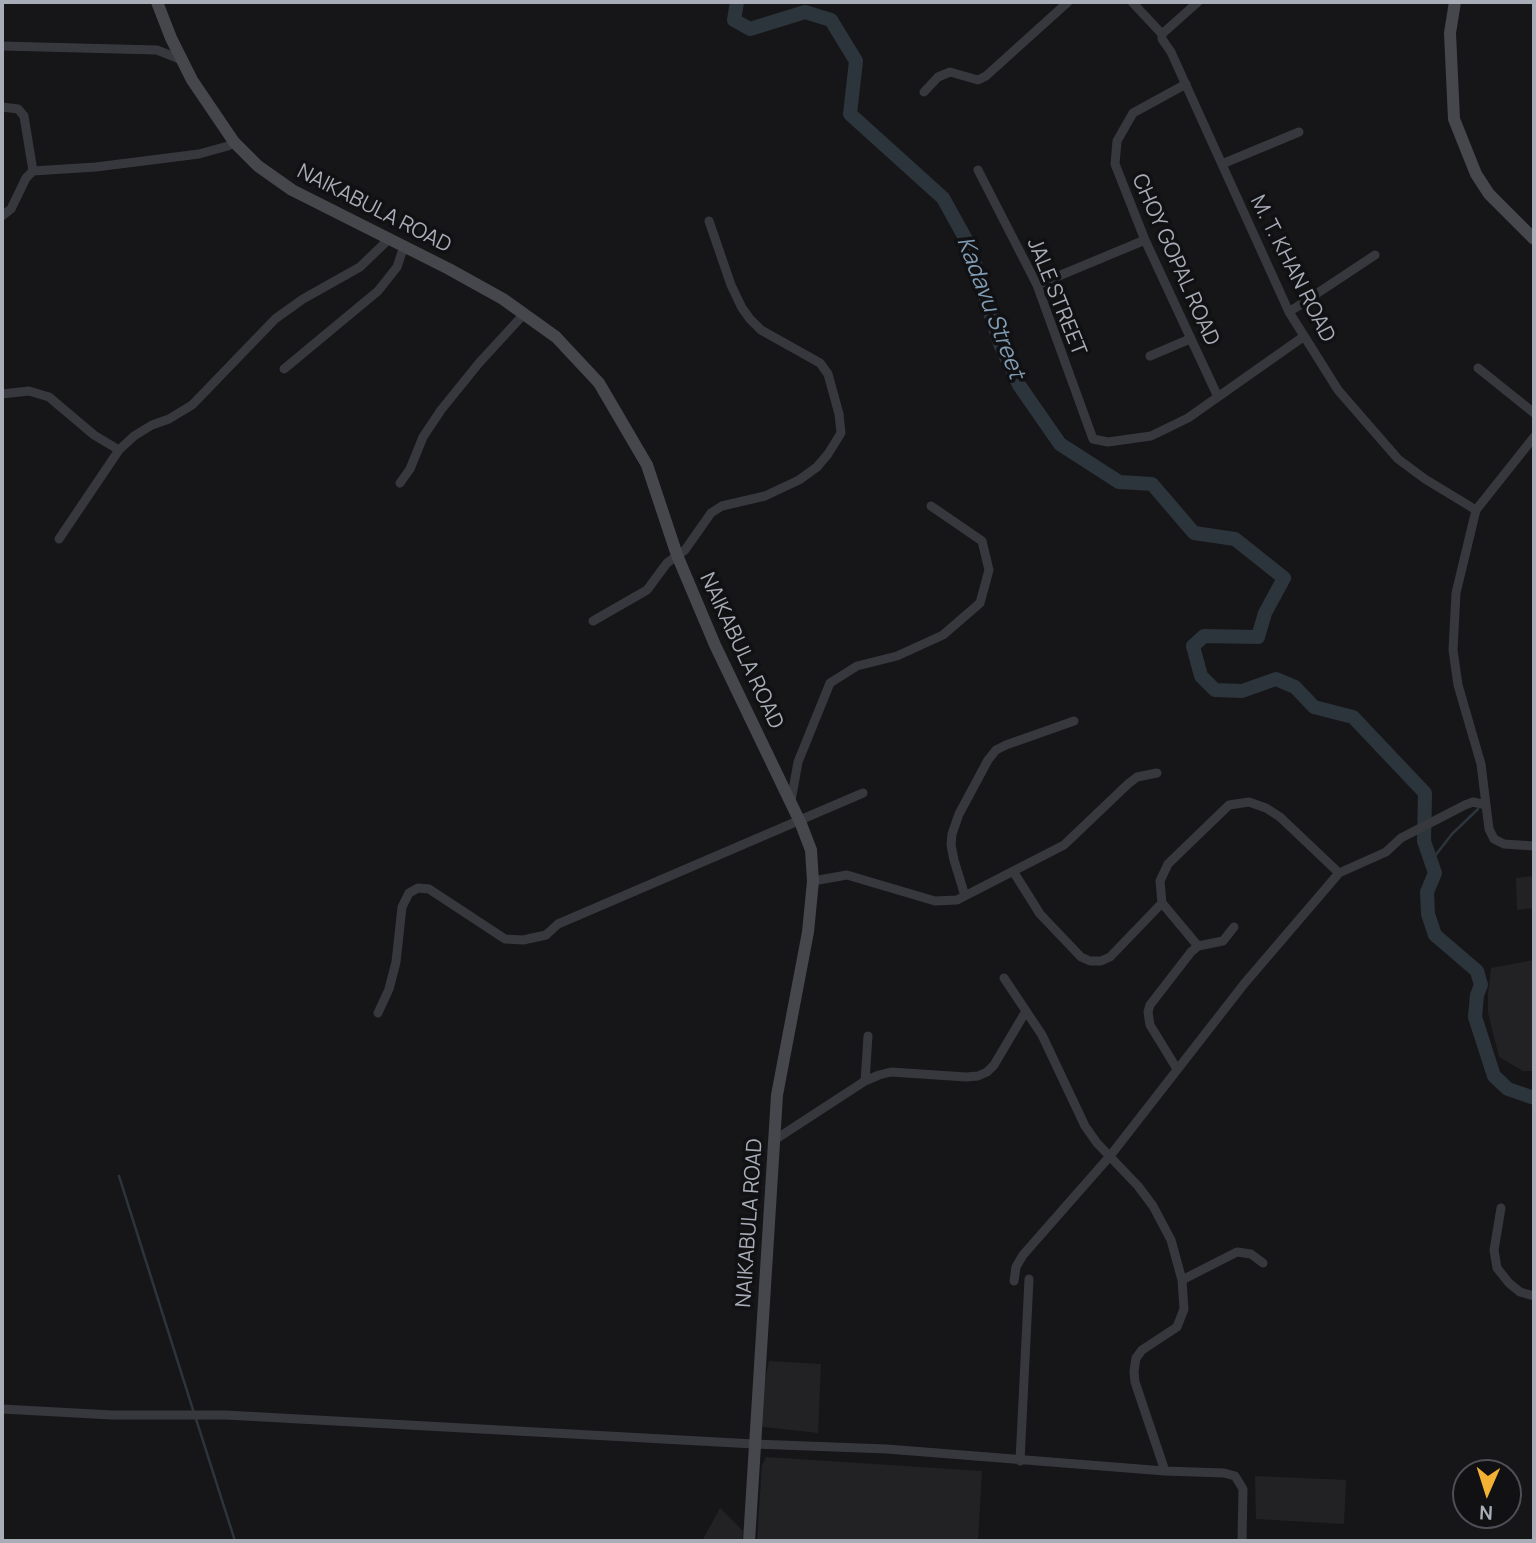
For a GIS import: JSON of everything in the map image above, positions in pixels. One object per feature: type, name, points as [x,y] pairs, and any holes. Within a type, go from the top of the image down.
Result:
[{"type":"street","name":"NAIKABULA ROAD","points":[[157,2],[192,80],[234,142],[258,166],[292,190],[503,299],[555,337],[599,383],[647,465],[677,555],[715,645],[811,850],[813,881],[808,932],[777,1094],[749,1541]]},
{"type":"street","points":[[924,92],[938,77],[950,72],[978,80],[986,76],[1068,2]]},
{"type":"street","name":"M. T. KHAN ROAD","points":[[1132,2],[1162,34],[1289,312],[1338,390],[1398,459],[1476,510]]},
{"type":"street","points":[[1162,34],[1198,2]]},
{"type":"street","points":[[1455,2],[1450,33],[1454,119],[1476,174],[1489,194],[1534,239]]},
{"type":"street","points":[[2,46],[157,50],[182,60]]},
{"type":"street","name":"CHOY GOPAL ROAD","points":[[1185,84],[1133,113],[1117,141],[1115,164],[1145,240],[1218,397]]},
{"type":"street","points":[[2,107],[18,109],[24,116],[33,171]]},
{"type":"street","points":[[1222,164],[1299,132]]},
{"type":"street","points":[[2,216],[11,209],[26,178],[33,171],[96,167],[199,154],[234,142]]},
{"type":"street","name":"JALE STREET","points":[[978,170],[1037,285],[1093,439],[1108,442],[1151,436],[1188,418],[1218,397]]},
{"type":"street","points":[[593,621],[648,590],[667,563],[685,550],[712,513],[722,506],[765,496],[785,488],[808,473],[828,454],[841,433],[839,414],[828,374],[820,363],[761,330],[750,319],[731,285],[709,221]]},
{"type":"street","points":[[59,539],[111,466],[119,450],[139,432],[192,405],[275,319],[303,299],[360,267],[389,239]]},
{"type":"street","points":[[1037,285],[1145,240]]},
{"type":"street","points":[[284,369],[378,291],[397,267],[404,246]]},
{"type":"street","points":[[1289,312],[1375,255]]},
{"type":"street","points":[[400,483],[441,410],[524,314]]},
{"type":"street","points":[[1218,397],[1303,337]]},
{"type":"street","points":[[1150,356],[1191,339]]},
{"type":"street","points":[[1478,368],[1534,413]]},
{"type":"street","points":[[2,394],[29,391],[49,397],[94,435],[119,450]]},
{"type":"street","points":[[1534,437],[1476,510],[1456,593],[1453,650],[1458,685],[1481,764],[1489,829],[1494,839],[1504,844],[1534,846]]},
{"type":"street","points":[[790,803],[798,762],[830,683],[857,666],[897,656],[943,635],[980,603],[989,570],[982,541],[931,506]]},
{"type":"street","points":[[965,896],[954,860],[951,834],[988,760],[996,750],[1006,744],[1074,721]]},
{"type":"street","points":[[813,881],[847,875],[935,901],[948,902],[965,896],[1070,840],[1137,777],[1157,773]]},
{"type":"street","points":[[378,1013],[389,989],[396,961],[402,907],[409,893],[418,888],[429,889],[505,939],[523,940],[546,935],[558,924],[863,793]]},
{"type":"street","points":[[1198,946],[1162,903],[1160,881],[1168,864],[1229,805],[1239,802],[1258,804],[1280,817],[1339,873]]},
{"type":"street","points":[[1014,1281],[1016,1267],[1023,1255],[1110,1156],[1244,984],[1339,873],[1386,852],[1401,838],[1473,802],[1486,805]]},
{"type":"street","points":[[1013,871],[1040,914],[1081,957],[1090,961],[1101,961],[1110,957],[1162,903]]},
{"type":"street","points":[[1177,1069],[1150,1025],[1150,1005],[1191,952],[1198,946],[1223,941],[1234,927]]},
{"type":"street","points":[[1004,978],[1042,1035],[1084,1126],[1153,1206],[1171,1240],[1182,1280],[1184,1309],[1181,1320],[1177,1326],[1142,1350],[1136,1358],[1134,1371],[1135,1382],[1165,1471]]},
{"type":"street","points":[[776,1139],[879,1074],[891,1072],[966,1077],[987,1072],[994,1065],[1026,1011]]},
{"type":"street","points":[[865,1081],[868,1036]]},
{"type":"street","points":[[1501,1208],[1494,1250],[1497,1268],[1520,1292],[1534,1296]]},
{"type":"street","points":[[1182,1280],[1237,1252],[1251,1254],[1263,1264]]},
{"type":"street","points":[[1020,1461],[1029,1279]]},
{"type":"street","points":[[2,1409],[112,1415],[193,1414],[887,1450],[1224,1473],[1235,1476],[1243,1489],[1242,1541]]},
{"type":"shaded area","points":[[1534,876],[1534,908],[1517,910],[1516,878]]},
{"type":"shaded area","points":[[1534,960],[1534,1071],[1523,1071],[1499,1057],[1488,1013],[1488,994],[1491,968]]},
{"type":"shaded area","points":[[769,1361],[821,1364],[818,1433],[755,1426]]},
{"type":"shaded area","points":[[766,1457],[982,1471],[978,1541],[757,1541],[762,1465]]},
{"type":"shaded area","points":[[1255,1476],[1346,1480],[1344,1524],[1256,1519]]},
{"type":"shaded area","points":[[720,1508],[743,1531],[742,1541],[702,1541]]},
{"type":"waterway","name":"Kadavu Street","points":[[737,2],[734,20],[750,29],[805,12],[831,20],[856,61],[850,114],[943,198],[969,245],[1000,344],[1019,385],[1060,444],[1119,482],[1152,484],[1194,533],[1235,539],[1284,578],[1265,613],[1258,637],[1204,636],[1193,646],[1201,676],[1215,690],[1242,691],[1276,679],[1295,687],[1314,707],[1353,717],[1425,793],[1424,841],[1435,873],[1427,892],[1428,914],[1435,935],[1477,971],[1481,985],[1475,1017],[1494,1076],[1508,1089],[1534,1098]]},
{"type":"waterway","points":[[1431,861],[1452,834],[1478,809]]},
{"type":"waterway","points":[[119,1176],[194,1413]]},
{"type":"waterway","points":[[196,1419],[235,1541]]}]
